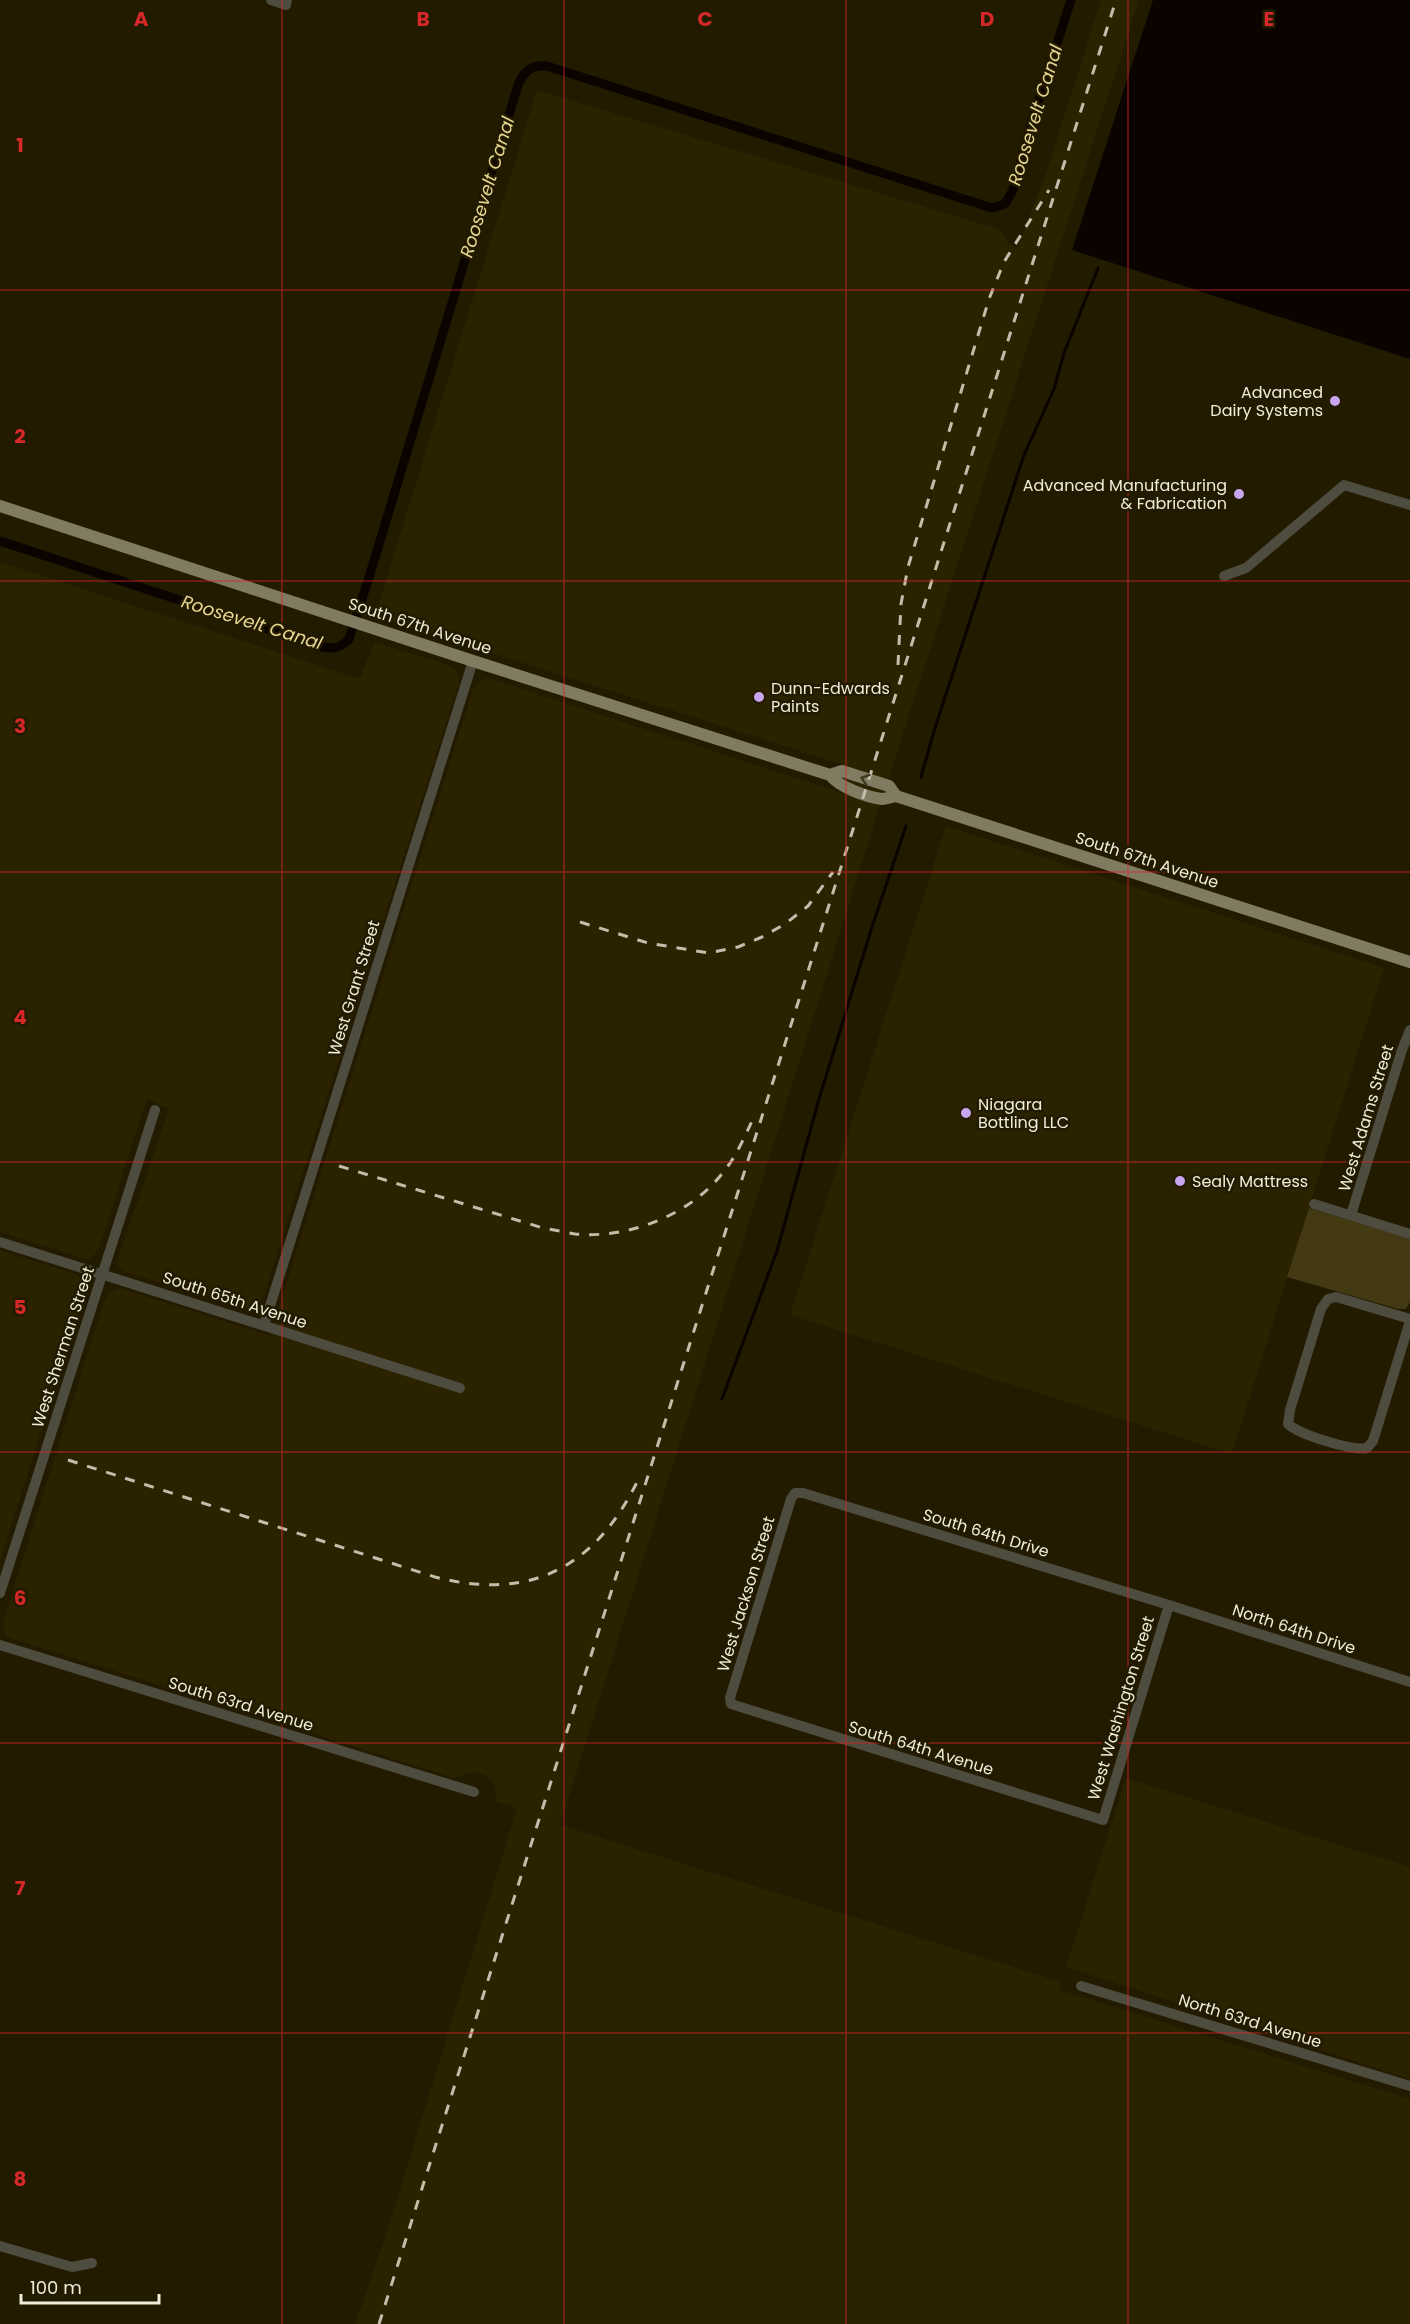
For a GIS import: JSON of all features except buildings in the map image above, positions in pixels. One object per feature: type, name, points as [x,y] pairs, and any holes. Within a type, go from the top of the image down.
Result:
[{"type":"main road","name":"South 67th Avenue","points":[[0,506],[472,661],[830,775],[842,771],[889,786],[896,796],[1410,962]]},
{"type":"street","points":[[271,0],[286,2]]},
{"type":"street","points":[[1224,576],[1246,568],[1344,485],[1410,505]]},
{"type":"street","name":"West Grant Street","points":[[264,1325],[472,661]]},
{"type":"street","name":"West Adams Street","points":[[1351,1215],[1409,1036]]},
{"type":"street","name":"West Sherman Street","points":[[0,1593],[155,1110]]},
{"type":"street","points":[[1314,1204],[1410,1234]]},
{"type":"street","name":"South 65th Avenue","points":[[0,1242],[460,1388]]},
{"type":"street","points":[[1336,1297],[1410,1320],[1373,1441],[1367,1448],[1355,1448],[1301,1432],[1288,1424],[1290,1410],[1321,1309],[1328,1299],[1336,1297]]},
{"type":"street","name":"South 64th Drive","points":[[795,1493],[803,1492],[1169,1605]]},
{"type":"street","name":"West Jackson Street","points":[[731,1704],[730,1698],[791,1499],[795,1493]]},
{"type":"street","name":"North 64th Drive","points":[[1169,1605],[1410,1682]]},
{"type":"street","name":"West Washington Street","points":[[1103,1820],[1169,1605]]},
{"type":"street","name":"South 63rd Avenue","points":[[0,1645],[474,1792]]},
{"type":"street","name":"South 64th Avenue","points":[[731,1704],[1103,1820]]},
{"type":"street","name":"North 63rd Avenue","points":[[1081,1986],[1410,2086]]},
{"type":"street","points":[[0,2246],[72,2267],[92,2263]]},
{"type":"shaded area","points":[[1101,0],[1139,0],[875,821],[560,1825],[1061,1982],[1060,1990],[1410,2099],[1410,2324],[355,2324],[387,2232],[517,1808],[496,1801],[495,1785],[486,1775],[473,1772],[454,1778],[5,1635],[3,1622],[104,1301],[108,1293],[121,1288],[270,1336],[473,689],[479,682],[487,678],[491,679],[842,793],[848,766],[375,616],[537,90],[995,228],[1002,232],[1008,243],[1017,249],[1047,170]]},
{"type":"shaded area","points":[[1153,0],[1410,0],[1410,359],[1072,250]]},
{"type":"shaded area","points":[[0,562],[360,679],[374,642],[446,664],[454,668],[458,676],[459,683],[264,1295],[256,1308],[247,1309],[125,1272],[118,1266],[117,1261],[169,1109],[147,1099],[98,1251],[92,1257],[87,1259],[79,1257],[0,1232]]},
{"type":"shaded area","points":[[946,826],[1384,968],[1232,1454],[790,1315]]},
{"type":"shaded area","points":[[1309,1208],[1410,1239],[1410,1302],[1406,1309],[1398,1309],[1287,1277]]},
{"type":"shaded area","points":[[0,1250],[78,1275],[87,1286],[0,1561]]},
{"type":"shaded area","points":[[1126,1778],[1410,1867],[1410,2079],[1066,1967]]},
{"type":"waterway","name":"Roosevelt Canal","points":[[0,541],[322,647],[340,646],[349,639],[518,85],[526,72],[533,67],[547,66],[992,208],[1005,204],[1013,190],[1030,127],[1071,0]]},
{"type":"waterway","points":[[921,777],[1024,455],[1054,389],[1064,353],[1098,268]]},
{"type":"waterway","points":[[722,1399],[777,1251],[819,1099],[906,826]]},
{"type":"railway","points":[[379,2324],[1116,0]]},
{"type":"railway","points":[[898,665],[901,604],[908,567],[989,299],[1004,262],[1049,190]]},
{"type":"railway","points":[[580,922],[648,943],[709,953],[738,947],[785,924],[808,906],[833,872]]},
{"type":"railway","points":[[339,1166],[543,1228],[575,1234],[615,1233],[655,1222],[692,1202],[707,1190],[731,1162],[753,1119]]},
{"type":"railway","points":[[68,1460],[435,1577],[470,1584],[502,1584],[531,1580],[558,1570],[582,1555],[603,1534],[622,1509],[639,1478]]},
{"type":"place","name":"Advanced Dairy Systems","points":[[1335,401]]},
{"type":"place","name":"Advanced Manufacturing & Fabrication","points":[[1239,494]]},
{"type":"place","name":"Dunn-Edwards Paints","points":[[759,697]]},
{"type":"place","name":"Niagara Bottling LLC","points":[[966,1113]]},
{"type":"place","name":"Sealy Mattress","points":[[1180,1181]]}]
